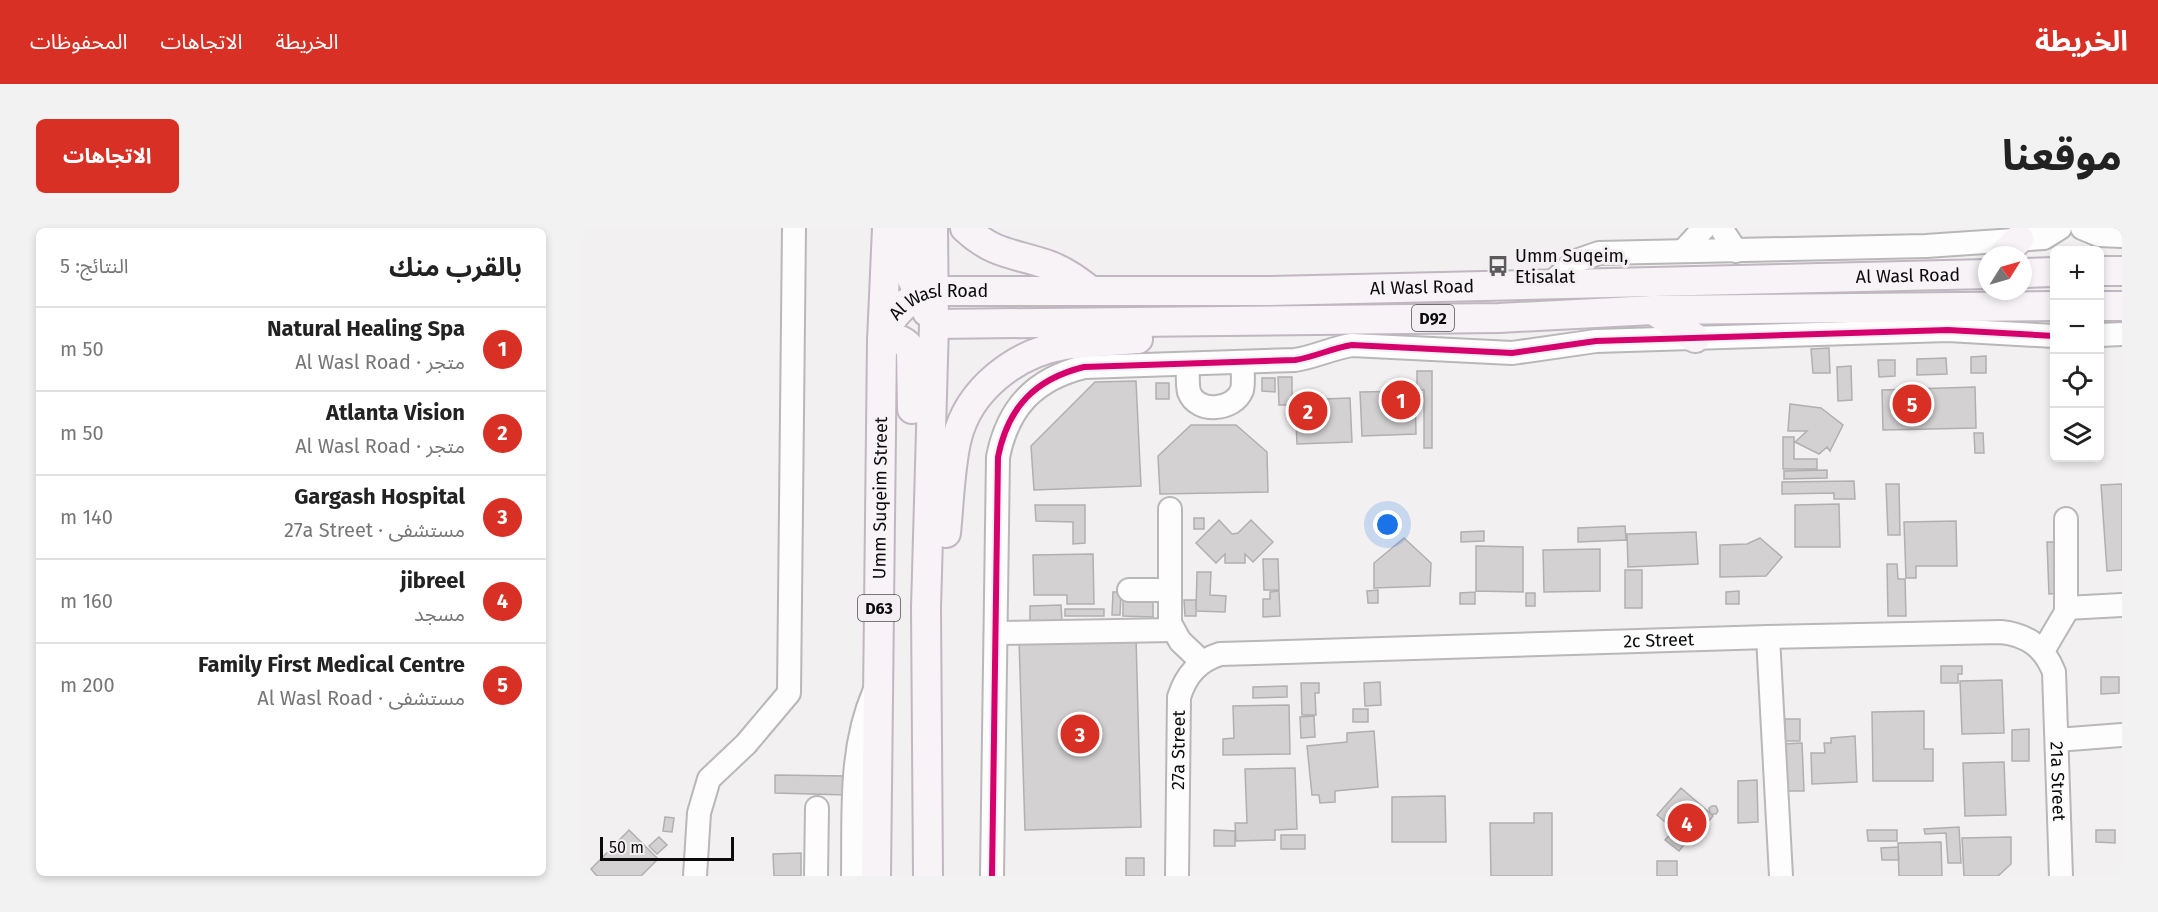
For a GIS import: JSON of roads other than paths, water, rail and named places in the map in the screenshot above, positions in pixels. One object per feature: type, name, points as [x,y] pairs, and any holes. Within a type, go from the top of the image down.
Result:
[{"type":"main road","name":"Umm Suqeim Street","points":[[861,874],[878,682],[882,341],[887,228]]},
{"type":"main road","points":[[911,228],[924,282]]},
{"type":"main road","name":"D63","points":[[928,876],[926,608],[934,324],[924,282],[933,228]]},
{"type":"main road","points":[[965,228],[998,251],[1053,267],[1090,291]]},
{"type":"main road","name":"Al Wasl Road","points":[[882,341],[885,329],[898,309],[924,282],[1090,291],[1269,291],[1550,284],[1978,263]]},
{"type":"main road","points":[[2104,271],[2122,270]]},
{"type":"main road","points":[[2032,273],[2050,272]]},
{"type":"main road","name":"Al Wasl Road","points":[[934,324],[1499,318],[1653,310],[2050,306]]},
{"type":"main road","points":[[2104,306],[2122,306]]},
{"type":"main road","points":[[1653,310],[1695,338]]},
{"type":"main road","points":[[928,570],[940,551],[946,535],[956,441],[961,424],[968,409],[990,383],[1015,364],[1044,351],[1064,346],[1146,338],[1212,320]]},
{"type":"main road","points":[[882,341],[892,338],[903,341],[908,344],[913,354],[910,535],[914,564],[926,608]]},
{"type":"street","points":[[695,876],[699,813],[709,779],[746,744],[789,693],[794,228]]},
{"type":"street","points":[[1684,250],[1704,228]]},
{"type":"street","points":[[1721,228],[1736,251]]},
{"type":"street","points":[[2028,246],[2060,228]]},
{"type":"street","points":[[2082,228],[2099,235],[2122,236]]},
{"type":"street","points":[[1550,284],[1562,271],[1587,256],[1599,253],[1736,251],[1828,237],[1926,246],[1978,258]]},
{"type":"street","points":[[992,876],[998,457],[1001,440],[1016,410],[1039,386],[1068,371],[1093,367],[1295,360],[1352,345],[1512,353],[1587,341],[1948,330],[2050,336]]},
{"type":"street","points":[[2104,335],[2122,334]]},
{"type":"street","points":[[1188,364],[1189,391],[1199,402],[1213,408],[1227,405],[1239,395],[1242,389],[1243,362]]},
{"type":"street","points":[[1170,509],[1170,623],[1180,641],[1202,662]]},
{"type":"street","points":[[2043,651],[2063,620],[2066,608],[2066,519]]},
{"type":"street","points":[[1129,590],[1170,590]]},
{"type":"street","points":[[2066,608],[2122,605]]},
{"type":"street","points":[[996,633],[1173,630]]},
{"type":"street","name":"2c Street","points":[[1202,662],[1231,652],[2001,633],[2024,637],[2043,651]]},
{"type":"street","points":[[1768,637],[1781,876]]},
{"type":"street","name":"21a Street","points":[[2043,651],[2050,661],[2056,684],[2061,876]]},
{"type":"street","name":"27a Street","points":[[1177,876],[1179,697],[1187,677],[1202,662]]},
{"type":"street","points":[[2057,740],[2122,735]]},
{"type":"street","points":[[817,808],[816,872],[861,874]]},
{"type":"place","name":"Umm Suqeim, Etisalat","points":[[1498,266]]},
{"type":"place","name":"Natural Healing Spa","points":[[1401,400]]},
{"type":"place","name":"Family First Medical Centre","points":[[1912,404]]},
{"type":"place","name":"Atlanta Vision","points":[[1308,411]]},
{"type":"place","name":"Gargash Hospital","points":[[1080,734]]},
{"type":"place","name":"jibreel","points":[[1687,823]]}]
